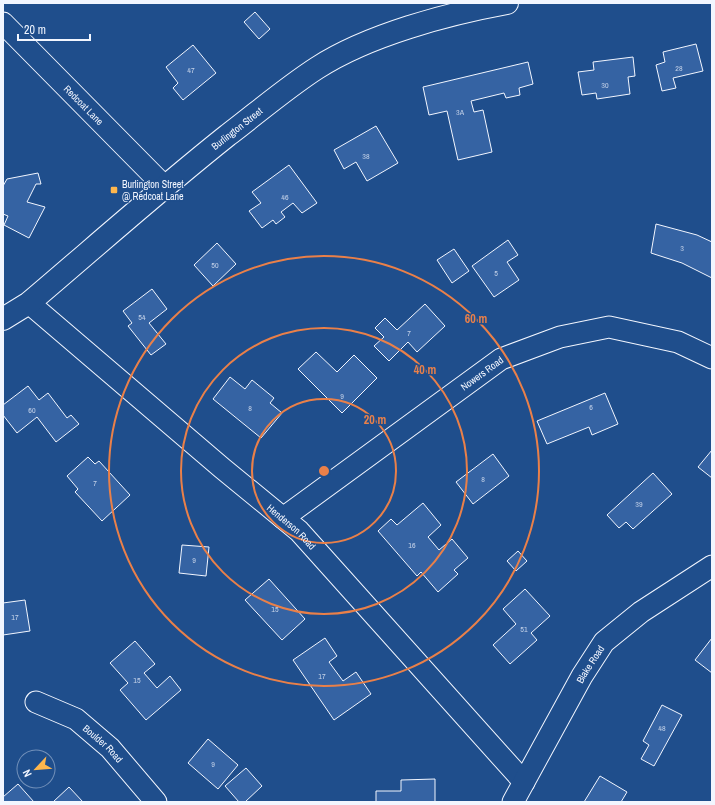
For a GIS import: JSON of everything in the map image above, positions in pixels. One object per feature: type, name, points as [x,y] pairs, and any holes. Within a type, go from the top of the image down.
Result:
[{"type":"main road","name":"Burlington Street","points":[[3,319],[29,303],[165,187],[254,114],[318,68],[360,47],[416,26],[469,10],[507,3]]},
{"type":"street","name":"Redcoat Lane","points":[[3,24],[165,187]]},
{"type":"street","name":"Henderson Road","points":[[29,303],[222,468],[299,531],[524,782]]},
{"type":"street","name":"Nowers Road","points":[[283,518],[501,359],[560,337],[609,327],[678,342],[712,358]]},
{"type":"street","name":"Blake Road","points":[[513,802],[582,676],[604,642],[641,612],[712,566]]},
{"type":"street","name":"Boulder Road","points":[[36,702],[76,719],[110,748],[156,802]]},
{"type":"building","points":[[255,12],[270,29],[259,39],[244,22]]},
{"type":"building","points":[[696,44],[703,71],[673,78],[676,88],[662,91],[656,65],[665,62],[663,52]]},
{"type":"building","points":[[193,45],[216,73],[183,100],[173,88],[178,83],[166,67]]},
{"type":"building","points":[[633,57],[635,76],[628,77],[630,94],[597,99],[596,93],[582,95],[578,72],[594,70],[593,62]]},
{"type":"building","points":[[528,62],[533,84],[519,88],[520,95],[506,98],[504,93],[471,101],[474,112],[483,110],[492,152],[458,160],[447,111],[429,115],[423,87]]},
{"type":"building","points":[[376,126],[398,163],[367,181],[356,162],[344,169],[334,150]]},
{"type":"building","points":[[289,165],[317,203],[302,213],[293,203],[281,212],[285,217],[276,224],[273,220],[262,228],[249,211],[261,203],[252,192]]},
{"type":"building","points":[[38,173],[41,184],[36,184],[27,202],[45,207],[29,238],[4,225],[8,216],[3,214],[3,186],[7,179]]},
{"type":"building","points":[[656,224],[697,235],[712,242],[712,278],[682,263],[651,253]]},
{"type":"building","points":[[508,240],[518,255],[507,262],[519,280],[494,297],[472,266]]},
{"type":"building","points":[[217,243],[236,264],[213,286],[194,265]]},
{"type":"building","points":[[454,249],[469,271],[452,283],[437,260]]},
{"type":"building","points":[[152,289],[167,309],[149,323],[166,344],[151,355],[128,326],[132,323],[123,311]]},
{"type":"building","points":[[425,304],[445,326],[417,352],[408,342],[389,361],[374,346],[384,337],[375,328],[385,318],[397,330]]},
{"type":"building","points":[[316,352],[337,372],[354,355],[377,378],[342,413],[298,369]]},
{"type":"building","points":[[230,377],[245,389],[252,380],[274,398],[270,403],[282,413],[261,438],[213,399]]},
{"type":"building","points":[[28,386],[39,400],[48,393],[67,418],[71,415],[79,424],[56,442],[37,417],[17,433],[3,415],[3,405]]},
{"type":"building","points":[[605,393],[618,424],[592,435],[589,427],[547,444],[537,421]]},
{"type":"building","points":[[712,450],[712,478],[698,467]]},
{"type":"building","points":[[493,454],[509,476],[473,504],[456,482]]},
{"type":"building","points":[[88,457],[95,464],[99,461],[130,495],[102,521],[75,492],[78,489],[67,476]]},
{"type":"building","points":[[653,473],[672,494],[633,529],[626,522],[619,528],[607,515]]},
{"type":"building","points":[[423,503],[441,525],[428,537],[439,550],[452,539],[468,558],[454,570],[458,574],[438,592],[421,572],[417,576],[378,531],[391,519],[397,525]]},
{"type":"building","points":[[182,545],[209,547],[206,576],[179,573]]},
{"type":"building","points":[[518,551],[527,561],[516,571],[507,561]]},
{"type":"building","points":[[269,579],[305,619],[282,640],[245,600]]},
{"type":"building","points":[[525,589],[550,616],[531,633],[537,640],[510,664],[493,645],[516,624],[503,609]]},
{"type":"building","points":[[25,600],[30,631],[3,635],[3,603]]},
{"type":"building","points":[[325,638],[337,656],[329,662],[343,681],[356,672],[371,694],[334,720],[293,660]]},
{"type":"building","points":[[712,638],[712,673],[695,660]]},
{"type":"building","points":[[135,641],[155,664],[144,673],[157,688],[170,676],[181,690],[146,720],[120,690],[128,683],[110,663]]},
{"type":"building","points":[[662,705],[682,715],[654,766],[641,759],[649,745],[643,741]]},
{"type":"building","points":[[208,739],[238,765],[218,789],[188,763]]},
{"type":"building","points":[[246,768],[262,786],[245,802],[239,802],[225,786]]},
{"type":"building","points":[[600,776],[627,792],[621,802],[584,802]]},
{"type":"building","points":[[435,779],[435,802],[376,802],[376,791],[401,791],[401,780]]},
{"type":"building","points":[[16,786],[16,789],[22,789],[34,802],[3,802],[3,797]]},
{"type":"building","points":[[69,787],[83,802],[53,802]]},
{"type":"place","name":"Burlington Street @ Redcoat Lane","points":[[114,190]]}]
